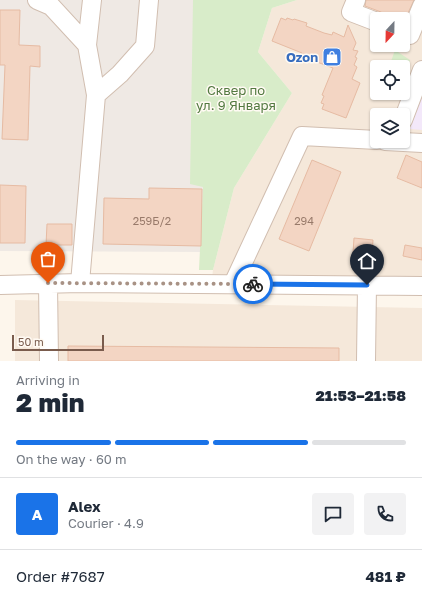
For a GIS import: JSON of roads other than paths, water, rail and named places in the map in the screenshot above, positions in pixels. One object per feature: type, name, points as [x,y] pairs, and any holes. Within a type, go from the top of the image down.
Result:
[{"type":"street","points":[[37,0],[51,6],[87,45]]},
{"type":"street","points":[[80,282],[96,95],[87,45],[92,0]]},
{"type":"street","points":[[96,95],[120,74],[145,46],[149,0]]},
{"type":"street","points":[[356,0],[351,12],[370,19]]},
{"type":"street","points":[[412,36],[422,6]]},
{"type":"street","points":[[408,108],[422,70]]},
{"type":"street","points":[[233,284],[302,136],[370,140]]},
{"type":"street","points":[[410,142],[422,143]]},
{"type":"street","points":[[0,284],[80,282],[422,286]]},
{"type":"street","points":[[48,283],[49,361]]},
{"type":"street","points":[[366,361],[367,285]]},
{"type":"place","name":"Ozon","points":[[332,57]]},
{"type":"park label","name":"Сквер по ул. 9 Января","points":[[236,98]]}]
